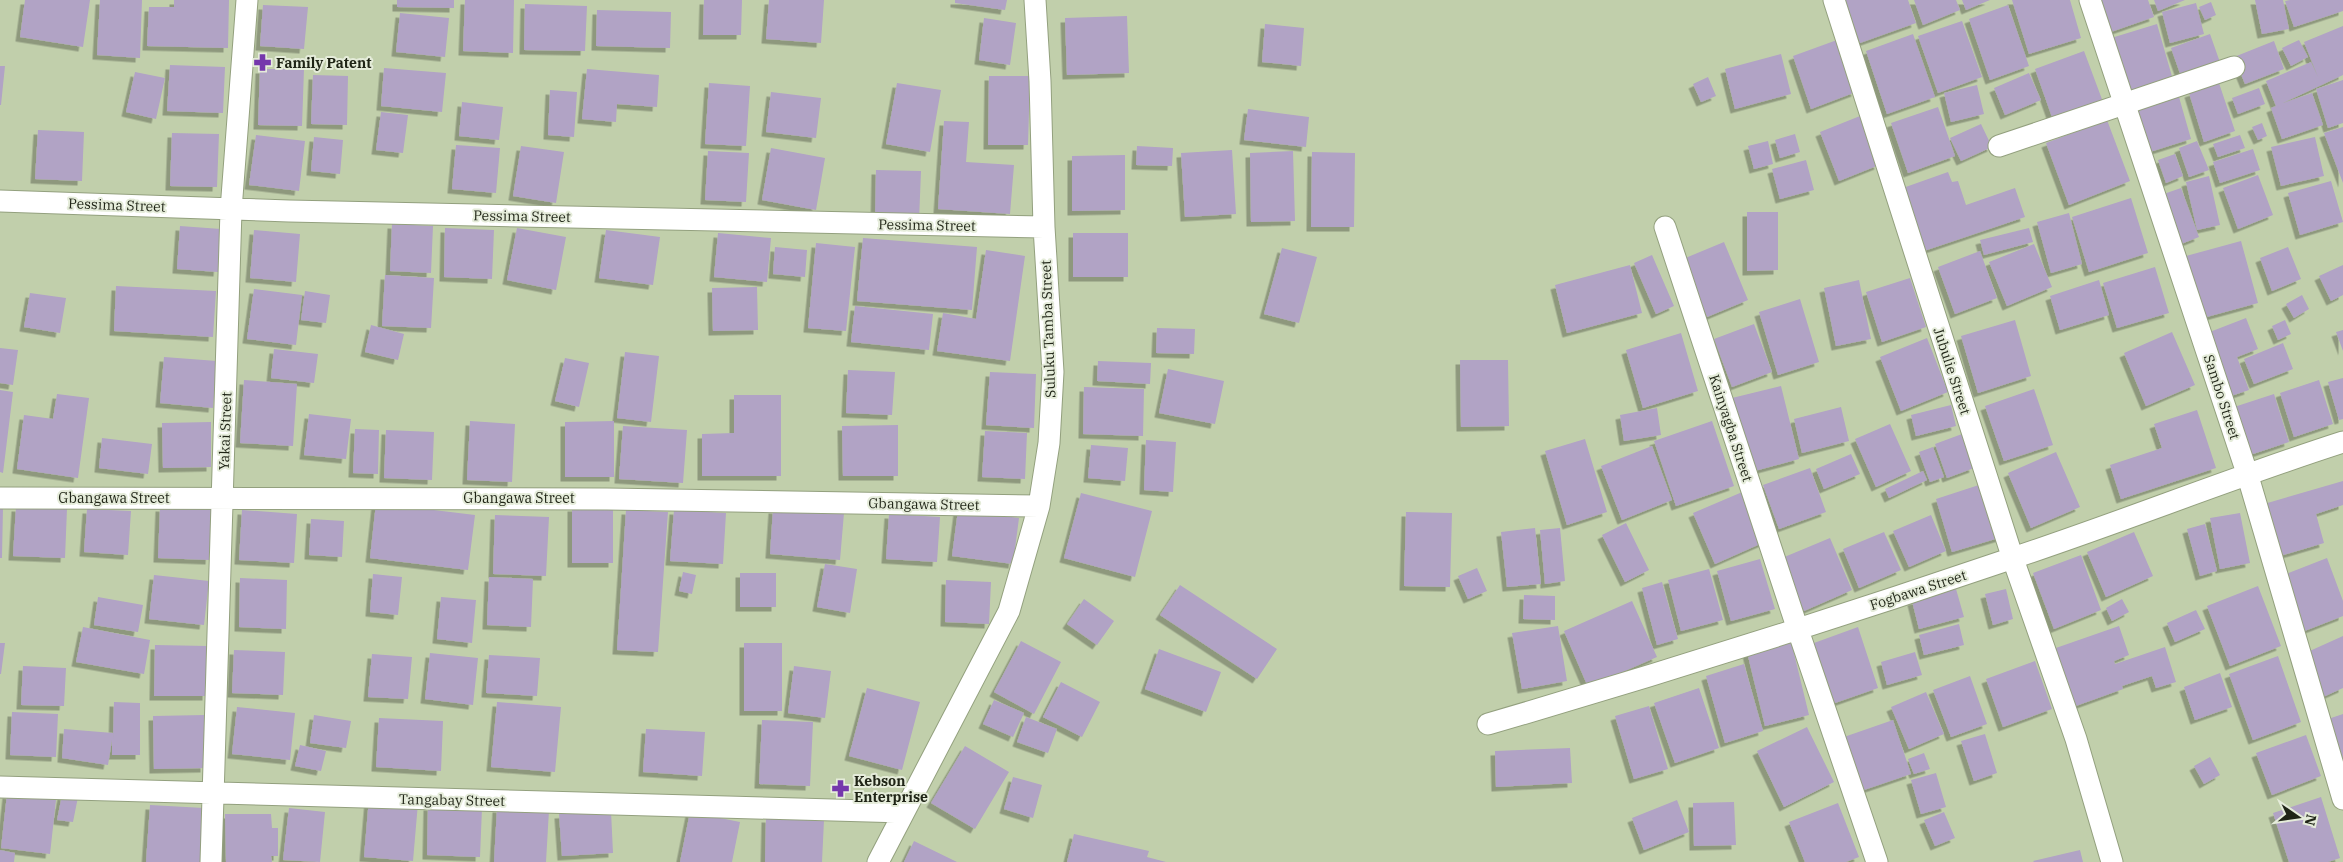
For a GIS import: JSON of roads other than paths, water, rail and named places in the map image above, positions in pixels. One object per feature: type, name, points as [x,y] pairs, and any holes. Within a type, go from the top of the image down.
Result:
[{"type":"street","name":"Yakai Street","points":[[211,862],[231,210],[247,0]]},
{"type":"street","name":"Suluku Tamba Street","points":[[878,862],[1009,611],[1039,506],[1049,443],[1053,372],[1044,227],[1040,81],[1035,0]]},
{"type":"street","name":"Jubulie Street","points":[[1834,0],[2013,558],[2076,739],[2112,862]]},
{"type":"street","name":"Sambo Street","points":[[2090,0],[2247,473],[2343,798]]},
{"type":"street","points":[[1999,146],[2234,67]]},
{"type":"street","name":"Pessima Street","points":[[0,201],[231,210],[1044,227]]},
{"type":"street","name":"Kainyagba Street","points":[[1665,227],[1877,862]]},
{"type":"street","name":"Fogbawa Street","points":[[1488,724],[1657,675],[1798,630],[2013,558],[2247,473],[2343,442]]},
{"type":"street","name":"Gbangawa Street","points":[[0,498],[597,499],[1039,506]]},
{"type":"street","name":"Tangabay Street","points":[[0,787],[904,812]]},
{"type":"place","name":"Family Patent","points":[[262,63]]},
{"type":"place","name":"Kebson Enterprise","points":[[840,789]]}]
